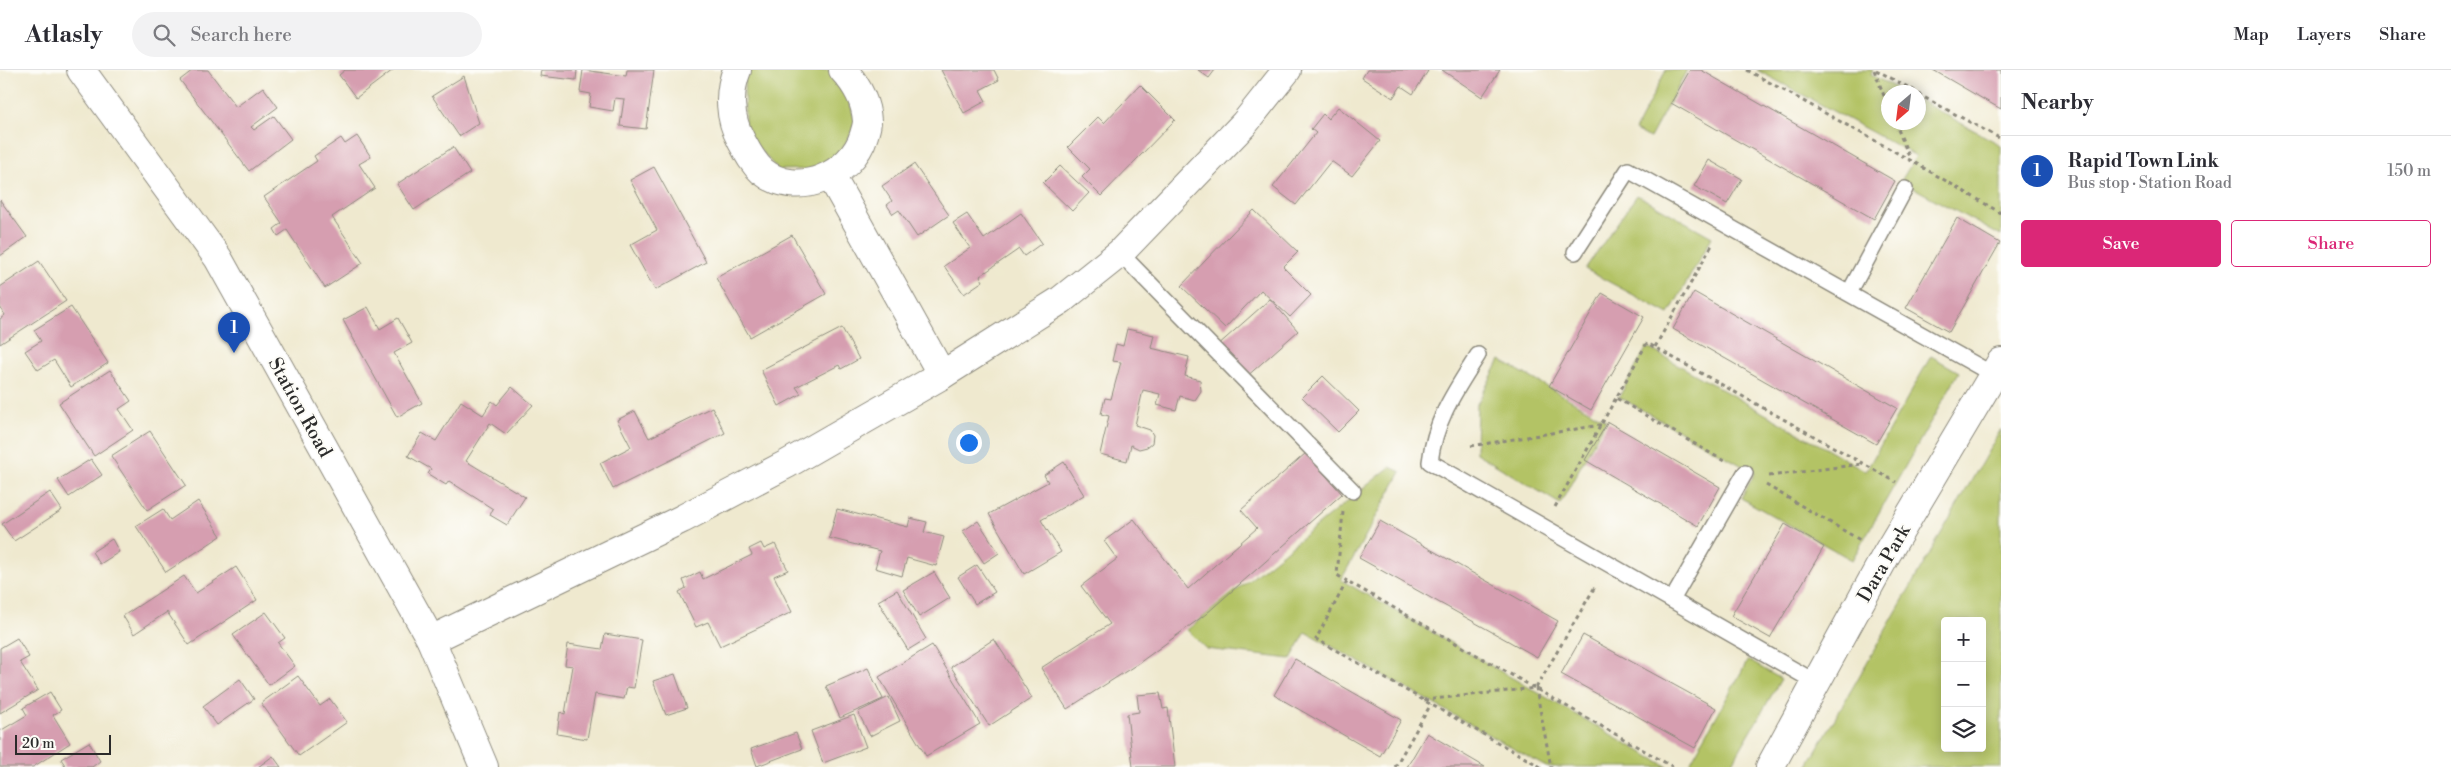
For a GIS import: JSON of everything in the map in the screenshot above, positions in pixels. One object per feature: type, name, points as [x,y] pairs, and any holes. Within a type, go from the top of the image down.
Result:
[{"type":"street","name":"Station Road","points":[[80,70],[218,258],[431,640],[484,767]]},
{"type":"street","points":[[737,70],[732,81],[730,105],[736,132],[752,159],[763,172],[783,182],[802,184],[831,176],[850,160],[861,145],[867,123],[864,101],[844,70]]},
{"type":"street","points":[[431,640],[682,519],[787,464],[942,375],[1062,300],[1120,253],[1244,124],[1287,70]]},
{"type":"street","points":[[831,176],[942,375]]},
{"type":"street","name":"Dara Park","points":[[1770,767],[1886,555],[1997,369]]},
{"type":"lane","points":[[1575,252],[1628,170],[1849,293],[1997,369]]},
{"type":"lane","points":[[1849,293],[1905,189]]},
{"type":"lane","points":[[1120,253],[1353,491]]},
{"type":"lane","points":[[1478,354],[1450,400],[1439,423],[1432,439],[1430,462],[1816,683]]},
{"type":"lane","points":[[1672,600],[1749,476]]},
{"type":"path","points":[[1747,70],[1910,160],[2001,213]]},
{"type":"path","points":[[1875,70],[1903,85]]},
{"type":"path","points":[[1875,70],[1881,87]]},
{"type":"path","points":[[1926,97],[2001,139]]},
{"type":"path","points":[[1898,130],[1910,160]]},
{"type":"path","points":[[1654,347],[1723,224]]},
{"type":"path","points":[[1544,527],[1647,343],[1922,497]]},
{"type":"path","points":[[1616,398],[1886,555]]},
{"type":"path","points":[[1471,446],[1601,425]]},
{"type":"path","points":[[1749,476],[1863,464]]},
{"type":"path","points":[[1353,491],[1344,506],[1337,575],[1673,767]]},
{"type":"path","points":[[1551,767],[1536,688],[1608,564]]},
{"type":"path","points":[[1347,580],[1316,639],[1541,767]]},
{"type":"path","points":[[1424,700],[1536,688]]},
{"type":"path","points":[[1395,767],[1431,704]]},
{"type":"green space","points":[[747,70],[830,70],[846,89],[855,121],[850,136],[841,151],[818,169],[778,170],[745,133],[744,75]]},
{"type":"green space","points":[[1666,70],[1687,70],[1650,138],[1635,130]]},
{"type":"green space","points":[[1757,70],[1873,70],[1871,75],[1890,85],[1881,85],[1881,130],[1926,130],[1926,104],[2001,145],[2001,236],[1901,181],[1916,156]]},
{"type":"green space","points":[[1637,195],[1712,237],[1669,314],[1585,269]]},
{"type":"green space","points":[[1647,347],[1866,471],[1931,356],[1959,372],[1852,560],[1741,498],[1755,473],[1619,397]]},
{"type":"green space","points":[[1500,360],[1606,420],[1560,504],[1476,453],[1477,404]]},
{"type":"green space","points":[[2001,429],[2001,767],[1807,767]]},
{"type":"green space","points":[[1390,467],[1401,472],[1341,580],[1668,767],[1546,767],[1306,632],[1291,659],[1206,649],[1187,630]]},
{"type":"green space","points":[[1748,660],[1781,679],[1730,767],[1688,767]]},
{"type":"building","points":[[193,70],[208,70],[236,107],[263,87],[278,107],[251,127],[254,130],[274,116],[291,139],[249,171],[180,80]]},
{"type":"building","points":[[345,70],[393,70],[356,98],[339,75]]},
{"type":"building","points":[[541,70],[577,70],[576,80],[540,76]]},
{"type":"building","points":[[583,70],[626,76],[627,70],[654,70],[646,129],[620,126],[624,99],[615,98],[613,111],[589,107],[591,94],[580,92]]},
{"type":"building","points":[[941,70],[994,70],[999,80],[980,90],[986,101],[964,113]]},
{"type":"building","points":[[1198,70],[1215,70],[1209,78]]},
{"type":"building","points":[[1367,70],[1428,71],[1413,94],[1401,86],[1393,98],[1362,78]]},
{"type":"building","points":[[1442,70],[1500,70],[1482,97]]},
{"type":"building","points":[[1690,70],[1701,70],[1895,181],[1874,219],[1671,103]]},
{"type":"building","points":[[1933,70],[2001,70],[2001,109],[1983,99]]},
{"type":"building","points":[[464,76],[479,123],[459,136],[432,96]]},
{"type":"building","points":[[1140,85],[1175,120],[1101,196],[1082,177],[1090,169],[1068,147],[1098,117],[1104,123]]},
{"type":"building","points":[[1338,107],[1380,141],[1352,176],[1331,161],[1296,205],[1273,187],[1316,133],[1311,129],[1323,114],[1328,119]]},
{"type":"building","points":[[357,136],[371,157],[359,164],[375,188],[332,217],[363,263],[325,288],[287,230],[278,236],[274,229],[282,223],[264,197],[317,161],[314,156],[341,138],[345,144]]},
{"type":"building","points":[[453,147],[470,173],[414,210],[397,184]]},
{"type":"building","points":[[1709,160],[1742,179],[1727,204],[1694,186]]},
{"type":"building","points":[[914,164],[949,215],[917,237],[899,210],[893,214],[887,205],[892,201],[882,186]]},
{"type":"building","points":[[1060,166],[1089,193],[1072,211],[1043,183]]},
{"type":"building","points":[[654,167],[706,262],[655,290],[630,245],[657,230],[630,180]]},
{"type":"building","points":[[0,200],[27,237],[0,256]]},
{"type":"building","points":[[1254,210],[1298,252],[1283,267],[1311,295],[1290,317],[1261,290],[1225,328],[1181,286]]},
{"type":"building","points":[[1021,213],[1042,243],[1024,256],[1019,249],[980,276],[983,281],[964,294],[944,266],[970,248],[953,223],[967,214],[984,239]]},
{"type":"building","points":[[1957,218],[2000,243],[1949,332],[1906,308]]},
{"type":"building","points":[[792,235],[826,294],[750,337],[716,278]]},
{"type":"building","points":[[39,261],[66,301],[0,344],[0,319],[5,315],[0,307],[0,287]]},
{"type":"building","points":[[1694,292],[1897,408],[1876,444],[1673,329]]},
{"type":"building","points":[[1602,293],[1644,317],[1591,410],[1549,386]]},
{"type":"building","points":[[1270,299],[1298,331],[1245,378],[1217,346]]},
{"type":"building","points":[[71,307],[108,363],[71,387],[54,360],[38,370],[25,351],[41,341],[34,330]]},
{"type":"building","points":[[368,307],[380,329],[398,318],[412,343],[394,353],[422,403],[397,417],[343,320]]},
{"type":"building","points":[[842,328],[859,359],[841,369],[839,365],[796,387],[801,394],[779,406],[761,370]]},
{"type":"building","points":[[1127,329],[1154,335],[1151,348],[1189,357],[1185,376],[1200,380],[1201,391],[1195,400],[1180,396],[1176,410],[1157,405],[1160,394],[1143,390],[1135,425],[1150,430],[1153,435],[1152,443],[1147,447],[1139,449],[1131,445],[1127,461],[1100,454],[1109,416],[1101,414],[1105,398],[1111,399],[1121,362],[1112,361],[1116,344],[1123,346]]},
{"type":"building","points":[[110,370],[131,401],[119,409],[133,430],[94,456],[59,403]]},
{"type":"building","points":[[1323,376],[1359,411],[1338,432],[1302,397]]},
{"type":"building","points":[[512,387],[533,405],[506,434],[490,423],[466,461],[525,497],[507,525],[490,515],[493,509],[449,481],[446,485],[428,474],[431,469],[408,456],[422,433],[436,441],[461,401],[483,415],[492,401],[497,405]]},
{"type":"building","points":[[712,407],[725,433],[613,489],[600,463],[631,447],[617,420],[635,411],[649,438]]},
{"type":"building","points":[[1608,422],[1720,487],[1698,526],[1585,460]]},
{"type":"building","points":[[150,431],[186,485],[147,510],[111,456]]},
{"type":"building","points":[[1306,453],[1342,494],[1206,614],[1139,663],[1067,709],[1041,668],[1110,624],[1081,586],[1117,559],[1104,541],[1134,519],[1188,589],[1257,528],[1241,510]]},
{"type":"building","points":[[91,459],[102,475],[69,497],[58,480]]},
{"type":"building","points":[[1064,462],[1084,495],[1041,520],[1061,552],[1024,574],[989,514],[1048,482],[1044,475]]},
{"type":"building","points":[[50,492],[62,510],[14,541],[2,524]]},
{"type":"building","points":[[198,501],[221,536],[166,572],[136,526],[163,509],[170,520]]},
{"type":"building","points":[[837,509],[908,527],[910,518],[927,522],[924,532],[944,537],[936,566],[907,558],[902,576],[875,568],[880,551],[829,538]]},
{"type":"building","points":[[978,521],[999,553],[984,563],[963,531]]},
{"type":"building","points":[[1380,521],[1558,621],[1537,657],[1359,558]]},
{"type":"building","points":[[1785,524],[1824,547],[1770,638],[1731,616]]},
{"type":"building","points":[[112,539],[119,552],[100,564],[92,552]]},
{"type":"building","points":[[761,543],[764,549],[775,544],[788,570],[774,576],[792,612],[720,646],[708,622],[696,627],[679,592],[686,588],[683,580],[700,572],[703,579],[752,555],[749,549]]},
{"type":"building","points":[[977,565],[995,592],[975,604],[958,577]]},
{"type":"building","points":[[236,567],[257,600],[189,645],[167,612],[134,634],[123,616],[184,576],[196,593]]},
{"type":"building","points":[[934,572],[950,598],[919,617],[903,590]]},
{"type":"building","points":[[897,590],[926,639],[908,650],[878,601]]},
{"type":"building","points":[[266,612],[285,638],[278,643],[295,666],[269,685],[233,635]]},
{"type":"building","points":[[605,634],[642,640],[634,688],[627,687],[624,699],[595,694],[587,739],[557,734],[560,712],[565,714],[573,666],[565,665],[568,644],[602,649]]},
{"type":"building","points":[[1583,635],[1716,708],[1695,748],[1561,674]]},
{"type":"building","points":[[17,638],[29,657],[20,662],[38,690],[0,713],[0,648]]},
{"type":"building","points":[[994,639],[1032,698],[989,726],[951,667]]},
{"type":"building","points":[[932,645],[980,724],[926,756],[879,677]]},
{"type":"building","points":[[1295,659],[1401,720],[1380,756],[1274,695]]},
{"type":"building","points":[[868,668],[883,699],[840,718],[826,686]]},
{"type":"building","points":[[675,674],[687,708],[666,715],[653,681]]},
{"type":"building","points":[[298,676],[320,706],[330,699],[347,722],[299,756],[261,703]]},
{"type":"building","points":[[240,679],[254,699],[217,725],[203,706]]},
{"type":"building","points":[[50,692],[61,710],[53,715],[70,743],[33,767],[0,767],[0,731],[27,715],[23,708]]},
{"type":"building","points":[[1160,693],[1163,709],[1168,708],[1175,767],[1133,767],[1127,714],[1139,712],[1137,695]]},
{"type":"building","points":[[889,697],[900,721],[870,736],[858,712]]},
{"type":"building","points":[[854,715],[866,747],[823,763],[811,731]]},
{"type":"building","points":[[796,733],[802,749],[757,766],[751,749]]},
{"type":"building","points":[[1427,733],[1449,746],[1485,767],[1407,767]]},
{"type":"building","points":[[89,742],[100,761],[92,767],[63,767],[65,765],[61,759]]},
{"type":"building","points":[[273,756],[281,767],[258,767]]},
{"type":"place","name":"Rapid Town Link","points":[[234,353]]}]
